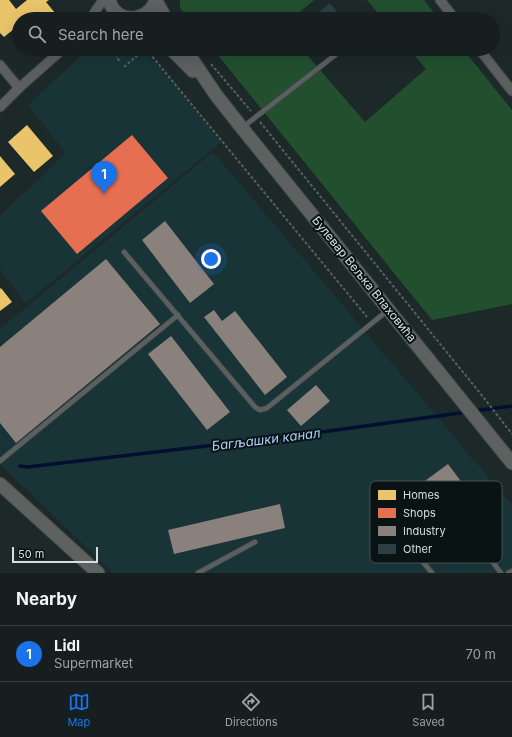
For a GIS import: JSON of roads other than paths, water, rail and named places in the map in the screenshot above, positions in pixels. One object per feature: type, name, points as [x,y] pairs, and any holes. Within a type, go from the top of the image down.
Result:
[{"type":"main road","points":[[109,0],[113,9],[118,12]]},
{"type":"main road","points":[[148,12],[156,1]]},
{"type":"main road","points":[[156,1],[162,12]]},
{"type":"main road","name":"Булевар Вељка Влаховића","points":[[178,56],[216,95]]},
{"type":"main road","name":"Булевар Вељка Влаховића","points":[[190,56],[216,95],[242,128],[461,400],[502,447],[512,463]]},
{"type":"main road","points":[[0,484],[98,573]]},
{"type":"main road","points":[[44,525],[84,573]]},
{"type":"street","points":[[95,12],[103,0]]},
{"type":"street","points":[[440,0],[449,12]]},
{"type":"street","points":[[0,107],[55,56]]},
{"type":"street","points":[[484,56],[512,91]]},
{"type":"street","points":[[0,65],[19,88]]},
{"type":"lane","points":[[242,128],[334,56]]},
{"type":"lane","points":[[124,252],[255,407],[260,410],[267,408],[388,309]]},
{"type":"lane","points":[[0,461],[178,315]]},
{"type":"lane","points":[[198,573],[255,542]]},
{"type":"lane","points":[[424,563],[432,573]]},
{"type":"lane","points":[[494,563],[501,573]]},
{"type":"lane","points":[[508,573],[512,570]]},
{"type":"waterway","name":"Багљашки канал","points":[[473,411],[512,406]]},
{"type":"waterway","name":"Багљашки канал","points":[[20,466],[27,467],[300,435],[467,412]]},
{"type":"place","name":"Lidl","points":[[104,194]]}]
